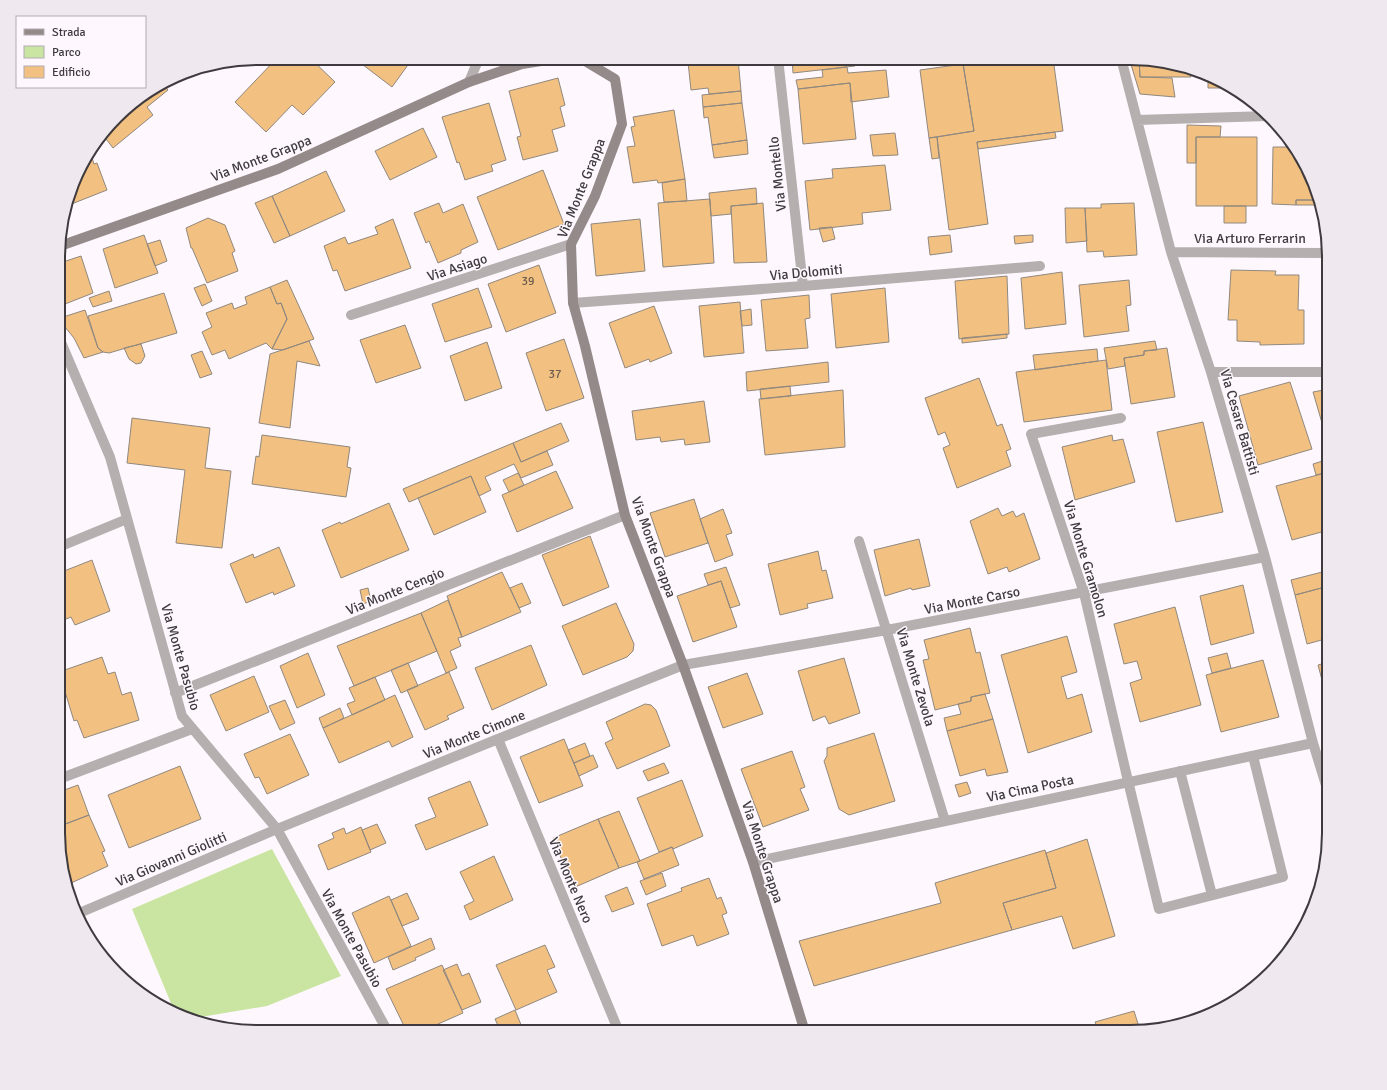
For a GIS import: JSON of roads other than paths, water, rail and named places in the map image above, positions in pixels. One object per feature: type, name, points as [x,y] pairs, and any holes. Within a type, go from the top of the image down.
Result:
[{"type":"street","points":[[470,82],[476,65]]},
{"type":"street","name":"Via Monte Grappa","points":[[65,244],[278,169],[470,82],[519,65]]},
{"type":"street","name":"Via Monte Grappa","points":[[592,65],[615,79],[622,124],[595,196],[571,244],[573,303],[585,346],[625,515],[683,665],[753,862],[803,1025]]},
{"type":"street","name":"Via Montello","points":[[779,65],[803,286]]},
{"type":"street","name":"Via Cesare Battisti","points":[[1122,65],[1170,252],[1211,372],[1265,557],[1313,743],[1322,772]]},
{"type":"street","points":[[1137,120],[1261,116]]},
{"type":"street","name":"Via Asiago","points":[[351,315],[571,244]]},
{"type":"street","name":"Via Arturo Ferrarin","points":[[1170,252],[1322,252]]},
{"type":"street","name":"Via Dolomiti","points":[[573,303],[803,286],[1040,266]]},
{"type":"street","name":"Via Monte Pasubio","points":[[65,352],[110,457],[182,716],[277,829],[384,1025]]},
{"type":"street","points":[[1211,372],[1322,372]]},
{"type":"street","name":"Via Monte Gramolon","points":[[1121,418],[1031,434],[1084,593],[1158,909],[1212,895]]},
{"type":"street","name":"Via Monte Cengio","points":[[175,693],[625,515]]},
{"type":"street","points":[[65,545],[127,519]]},
{"type":"street","name":"Via Monte Zevola","points":[[859,541],[945,821]]},
{"type":"street","name":"Via Monte Carso","points":[[683,665],[887,630],[1265,557]]},
{"type":"street","name":"Via Monte Cimone","points":[[277,829],[683,665]]},
{"type":"street","points":[[65,777],[192,729]]},
{"type":"street","name":"Via Monte Nero","points":[[498,739],[616,1025]]},
{"type":"street","name":"Via Cima Posta","points":[[753,862],[1313,743]]},
{"type":"street","points":[[1180,771],[1212,895],[1283,877],[1253,756]]},
{"type":"street","name":"Via Giovanni Giolitti","points":[[82,912],[277,829]]}]
